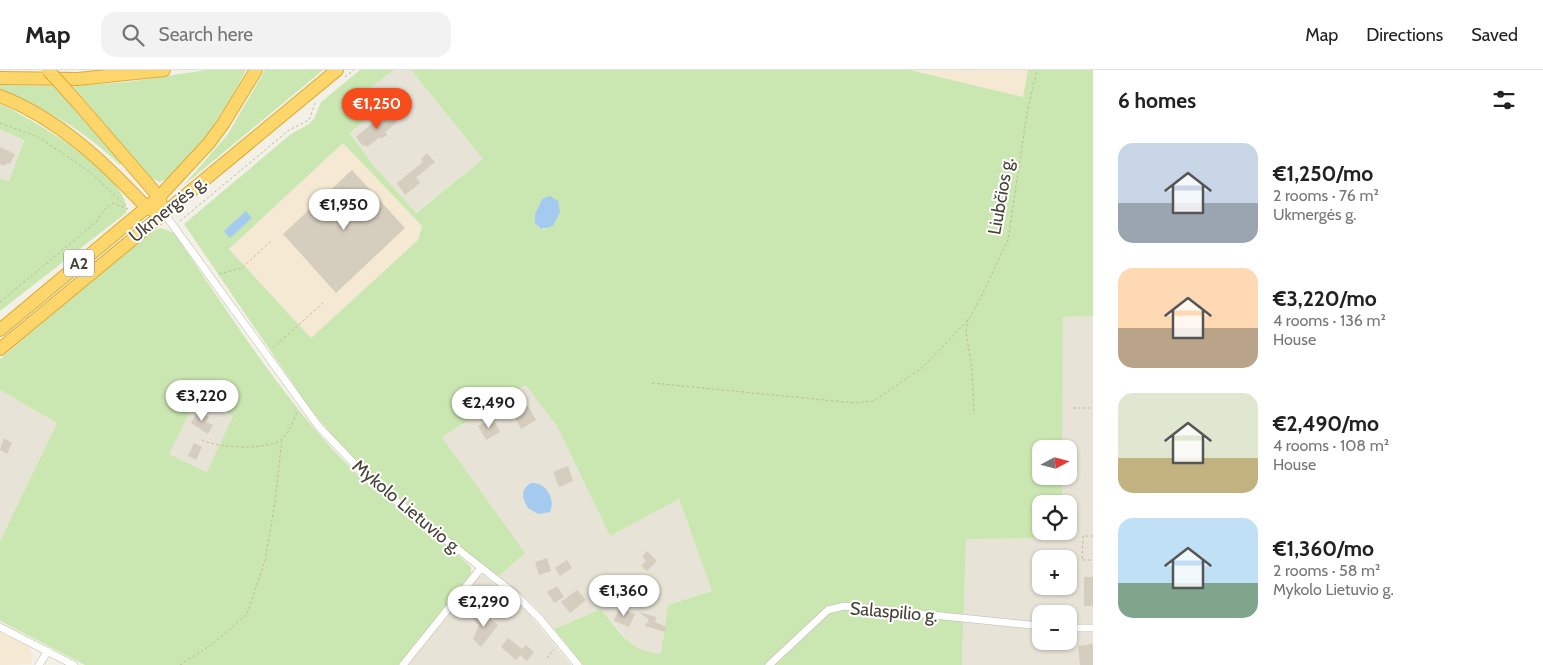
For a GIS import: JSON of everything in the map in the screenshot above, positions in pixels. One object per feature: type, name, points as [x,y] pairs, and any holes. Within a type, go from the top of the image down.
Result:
[{"type":"highway","points":[[48,70],[78,102],[159,197],[164,214]]},
{"type":"highway","points":[[0,78],[78,79],[164,70]]},
{"type":"highway","name":"A2","points":[[159,197],[209,143],[256,70]]},
{"type":"highway","name":"Ukmergės g.","points":[[0,349],[164,214],[338,76]]},
{"type":"highway","points":[[0,96],[32,111],[75,139],[108,167],[146,208],[164,214]]},
{"type":"highway","name":"Ukmergės g.","points":[[0,330],[159,197]]},
{"type":"street","name":"Mykolo Lietuvio g.","points":[[164,214],[300,404],[319,427],[372,482],[531,609],[578,665]]},
{"type":"street","points":[[403,665],[481,568]]},
{"type":"street","name":"Salaspilio g.","points":[[770,665],[828,610],[844,606],[1032,625]]},
{"type":"street","points":[[0,627],[74,665]]},
{"type":"street","points":[[1077,628],[1093,628]]},
{"type":"street","points":[[39,665],[48,651]]},
{"type":"path","points":[[338,76],[354,70]]},
{"type":"path","name":"Liubčios g.","points":[[968,319],[1008,240],[1027,113],[1036,70]]},
{"type":"path","points":[[173,226],[289,130],[309,120],[313,105],[317,100]]},
{"type":"path","points":[[0,123],[46,142],[90,172],[127,208]]},
{"type":"path","points":[[0,302],[96,222],[104,210],[112,203],[122,206]]},
{"type":"path","points":[[209,276],[242,268],[270,241]]},
{"type":"path","points":[[265,355],[324,302]]},
{"type":"path","points":[[652,382],[855,403],[874,401],[923,366],[968,319]]},
{"type":"path","points":[[968,319],[966,332],[972,369],[974,414]]},
{"type":"path","points":[[180,665],[214,643],[247,614],[265,560],[275,502],[282,439],[292,423],[300,404]]},
{"type":"path","points":[[1073,408],[1093,408]]},
{"type":"path","points":[[202,440],[214,446],[227,447],[263,445],[282,439]]},
{"type":"path","points":[[1093,536],[1082,536],[1082,560],[1093,560]]},
{"type":"path","points":[[547,658],[559,644]]},
{"type":"shaded area","points":[[394,70],[411,70],[483,159],[415,213],[375,167],[350,132],[356,130],[365,92]]},
{"type":"shaded area","points":[[910,70],[1028,70],[1023,97]]},
{"type":"shaded area","points":[[0,129],[24,139],[9,181],[0,178]]},
{"type":"shaded area","points":[[343,142],[422,226],[418,240],[311,338],[229,249]]},
{"type":"shaded area","points":[[1093,316],[1093,665],[962,665],[966,539],[1077,540],[1077,495],[1062,495],[1062,485],[1078,485],[1078,440],[1062,440],[1062,317]]},
{"type":"shaded area","points":[[527,385],[557,426],[610,536],[679,499],[712,591],[668,605],[661,654],[645,652],[631,644],[601,609],[554,629],[533,605],[499,576],[524,553],[442,437]]},
{"type":"shaded area","points":[[0,390],[57,423],[0,541]]},
{"type":"shaded area","points":[[195,399],[233,416],[208,472],[169,454]]},
{"type":"shaded area","points":[[472,571],[479,576],[483,575],[527,611],[571,665],[399,665],[470,578]]},
{"type":"shaded area","points":[[0,632],[28,646],[33,657],[31,664],[0,665]]},
{"type":"green space","points":[[206,70],[246,70],[220,115],[196,150],[171,176],[160,182],[151,178],[73,86],[128,82]]},
{"type":"green space","points":[[265,70],[323,70],[183,186],[228,134]]},
{"type":"green space","points":[[360,70],[394,70],[365,92],[376,108],[374,113],[350,133],[375,167],[416,213],[483,159],[411,70],[910,70],[1023,97],[1028,70],[1093,70],[1093,316],[1063,317],[1062,440],[1032,440],[1032,485],[1062,485],[1062,495],[1032,495],[1032,538],[966,539],[962,665],[583,665],[554,629],[601,609],[620,633],[633,645],[661,654],[668,605],[712,591],[679,499],[610,536],[557,426],[526,385],[442,437],[525,553],[499,576],[446,538],[395,497],[326,428],[306,403],[184,224],[291,134],[309,124],[315,117],[321,102]],"holes":[[[343,143],[422,226],[418,240],[311,338],[229,249]],[[542,199],[545,230],[538,227],[535,214]]]},
{"type":"green space","points":[[0,85],[54,86],[121,163],[120,165],[93,141],[64,121],[0,89]]},
{"type":"green space","points":[[0,104],[33,121],[97,166],[114,183],[124,199],[126,213],[0,311],[0,178],[9,181],[24,140],[0,129]]},
{"type":"green space","points":[[161,228],[174,233],[276,381],[346,463],[376,490],[471,567],[471,578],[399,665],[85,665],[0,621],[0,541],[57,423],[0,390],[0,359],[151,232]],"holes":[[[196,399],[233,416],[207,472],[169,454]]]},
{"type":"water","points":[[550,196],[558,201],[560,212],[553,226],[541,229],[535,223],[535,214],[542,199]]},
{"type":"water","points":[[246,211],[252,218],[230,238],[224,231]]},
{"type":"water","points":[[531,483],[541,485],[548,492],[552,502],[550,512],[538,514],[528,508],[523,494],[525,488]]},
{"type":"building","points":[[388,111],[397,122],[385,132],[387,135],[381,139],[380,137],[367,147],[366,145],[363,146],[356,137]]},
{"type":"building","points":[[0,147],[15,154],[10,164],[7,163],[5,166],[0,164]]},
{"type":"building","points":[[427,153],[435,162],[413,180],[417,178],[420,183],[405,195],[397,183],[423,162],[421,159]]},
{"type":"building","points":[[352,170],[405,228],[336,293],[283,234]]},
{"type":"building","points":[[528,406],[536,420],[521,429],[513,414]]},
{"type":"building","points":[[198,411],[209,417],[206,422],[213,425],[208,434],[191,423]]},
{"type":"building","points":[[493,418],[500,432],[486,440],[478,426]]},
{"type":"building","points":[[4,438],[12,443],[7,454],[0,450]]},
{"type":"building","points":[[194,443],[202,447],[196,460],[188,456]]},
{"type":"building","points":[[568,466],[573,481],[559,487],[553,472]]},
{"type":"building","points":[[647,551],[657,561],[647,571],[641,566],[646,561],[642,557]]},
{"type":"building","points":[[547,558],[551,571],[539,575],[535,562]]},
{"type":"building","points":[[567,560],[572,568],[560,576],[555,568]]},
{"type":"building","points":[[1084,577],[1093,577],[1093,606],[1084,606]]},
{"type":"building","points":[[557,586],[564,597],[554,603],[547,592]]},
{"type":"building","points":[[577,590],[586,600],[570,613],[561,602]]},
{"type":"building","points":[[619,608],[635,614],[629,627],[614,621]]},
{"type":"building","points":[[479,610],[498,625],[481,647],[473,639],[479,625],[473,620]]},
{"type":"building","points":[[639,612],[656,617],[655,622],[666,627],[665,632],[645,626],[649,620]]},
{"type":"building","points":[[508,638],[522,649],[526,645],[534,652],[527,661],[520,655],[516,660],[501,647]]},
{"type":"building","points":[[1093,644],[1093,665],[1080,665],[1078,646]]}]
